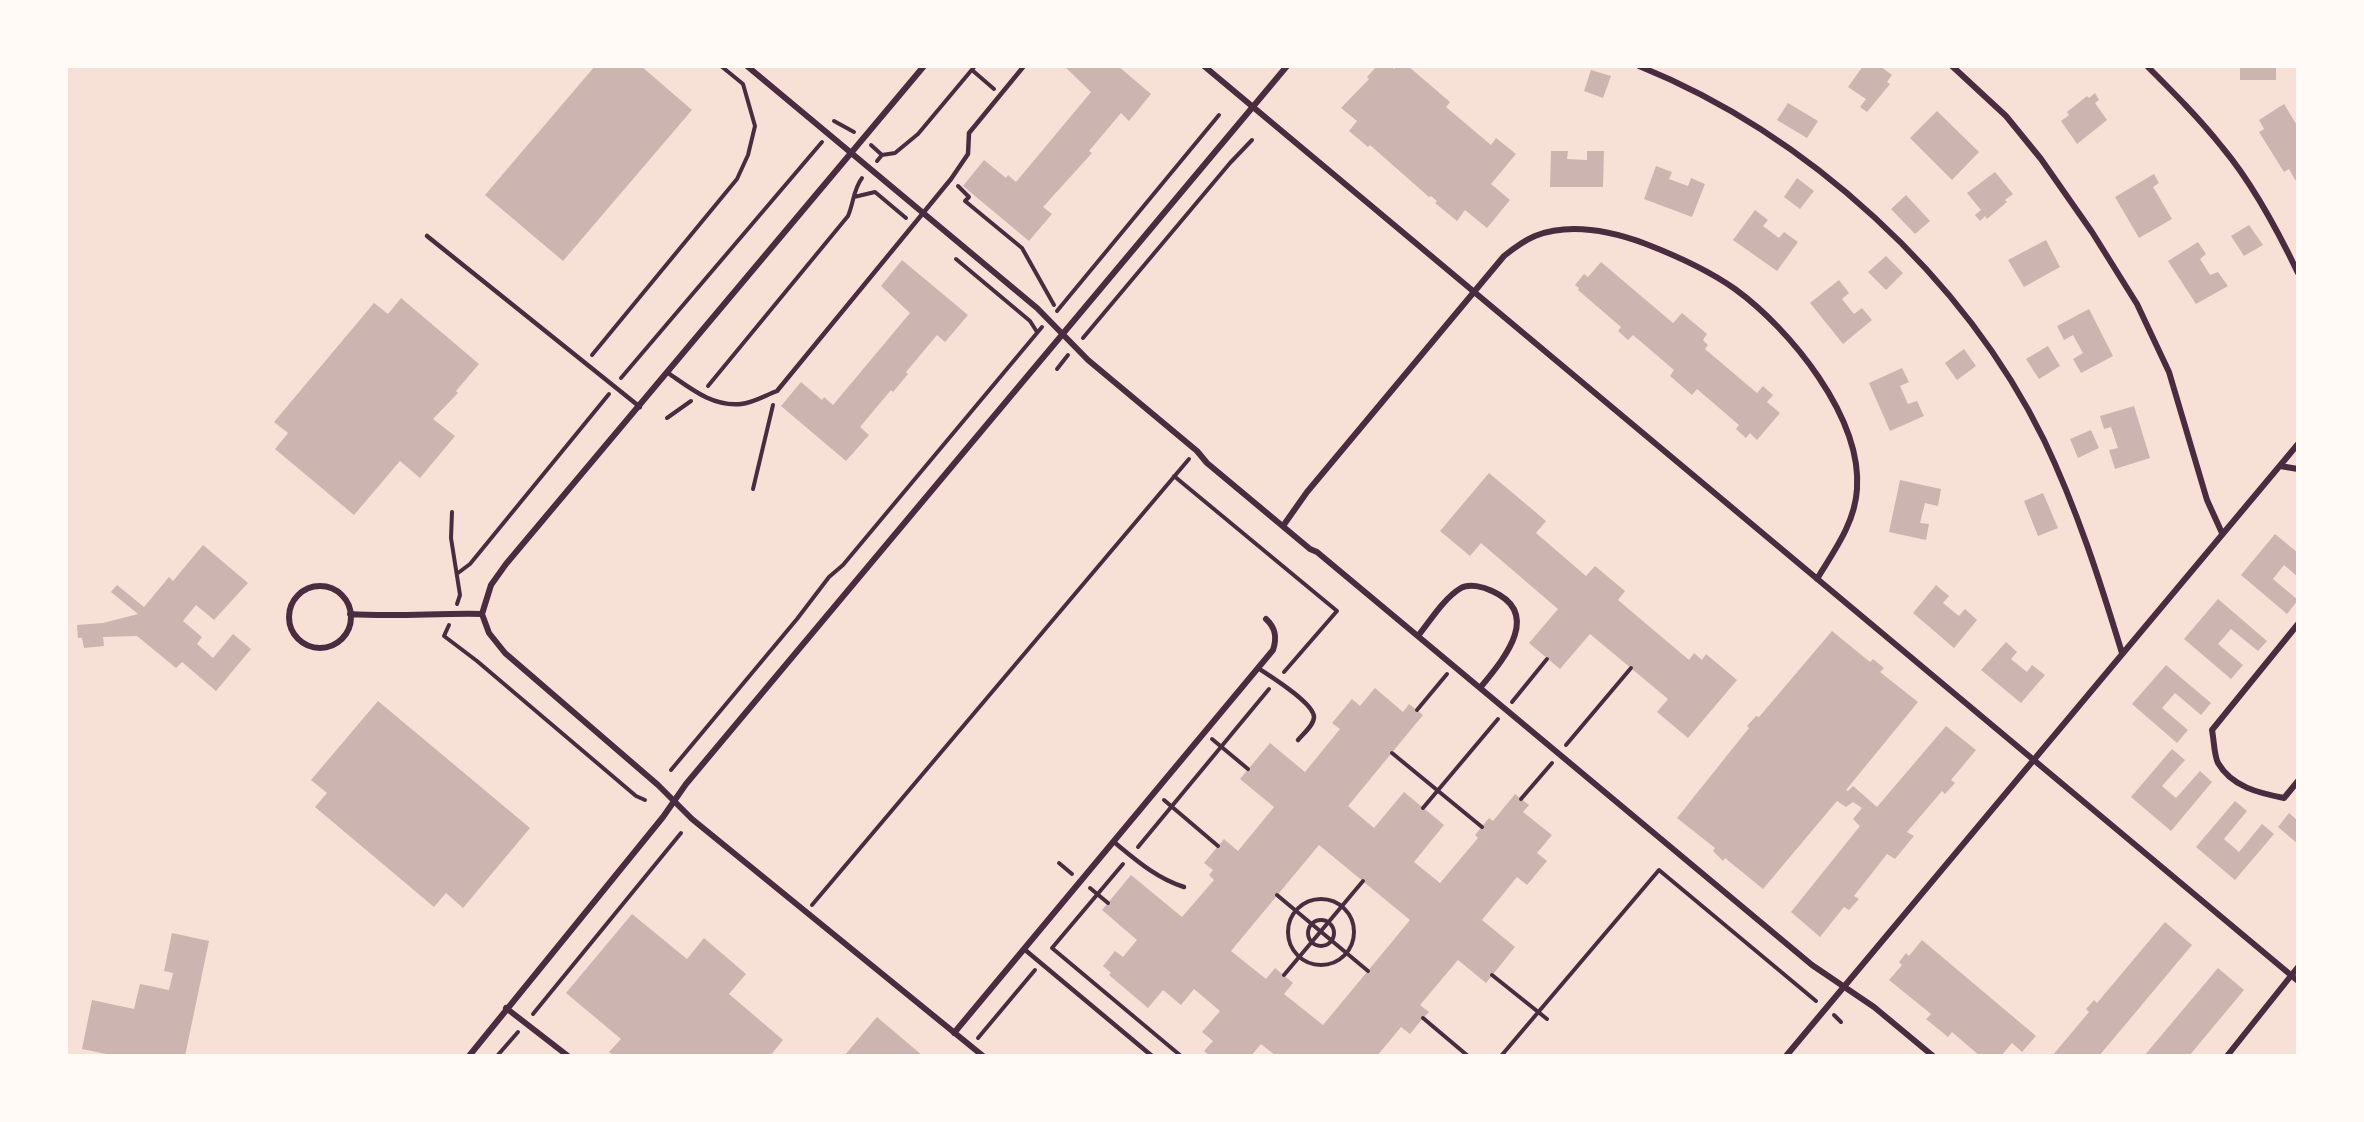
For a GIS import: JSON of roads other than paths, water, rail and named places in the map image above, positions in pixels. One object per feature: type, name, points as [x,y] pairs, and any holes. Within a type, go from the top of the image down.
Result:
[{"type":"street","points":[[747,66],[1049,320],[1075,346],[1197,451],[1207,463],[1812,965],[1874,1007],[1933,1056]]},
{"type":"street","points":[[924,66],[506,564],[491,585],[482,614],[489,633],[505,653],[693,819],[983,1056]]},
{"type":"street","points":[[1204,66],[2298,981]]},
{"type":"street","points":[[469,1056],[675,801],[686,784],[1287,66]]},
{"type":"street","points":[[1639,66],[1672,79],[1724,107],[1770,135],[1815,167],[1901,242],[1965,314],[2020,397],[2044,440],[2082,529],[2122,653]]},
{"type":"street","points":[[1952,66],[2006,116],[2042,159],[2092,232],[2137,304],[2169,372],[2207,500],[2222,533]]},
{"type":"street","points":[[2147,66],[2179,97],[2223,147],[2260,202],[2298,273]]},
{"type":"street","points":[[1283,526],[1307,492],[1504,256],[1518,245],[1536,236],[1555,231],[1584,229],[1624,236],[1672,254],[1715,276],[1753,304],[1787,337],[1821,382],[1841,416],[1855,457],[1858,488],[1853,515],[1816,579]]},
{"type":"street","points":[[1786,1056],[2298,444]]},
{"type":"street","points":[[2280,466],[2298,469]]},
{"type":"street","points":[[1418,636],[1462,587],[1483,586],[1498,593],[1512,606],[1517,622],[1516,637],[1508,653],[1480,688]]},
{"type":"street","points":[[313,587],[326,587],[338,592],[346,602],[350,614],[349,627],[342,638],[332,645],[320,648],[307,646],[297,638],[289,621],[290,608],[296,597],[313,587]]},
{"type":"street","points":[[350,614],[388,616],[482,614]]},
{"type":"street","points":[[954,1033],[1273,650],[1276,642],[1275,631],[1266,619]]},
{"type":"street","points":[[2298,624],[2212,730],[2218,762],[2235,782],[2253,792],[2284,798],[2298,781]]},
{"type":"street","points":[[2227,1056],[2298,967]]},
{"type":"street","points":[[506,1008],[568,1056]]},
{"type":"lane","points":[[668,373],[700,396],[721,404],[742,404],[777,391],[951,179],[968,154],[969,133],[1024,66]]},
{"type":"lane","points":[[426,236],[640,407]]},
{"type":"lane","points":[[1258,668],[1286,686],[1312,710],[1314,718],[1312,724],[1298,740]]},
{"type":"lane","points":[[1114,842],[1153,873],[1170,883],[1184,887]]},
{"type":"lane","points":[[1024,949],[1152,1056]]}]
